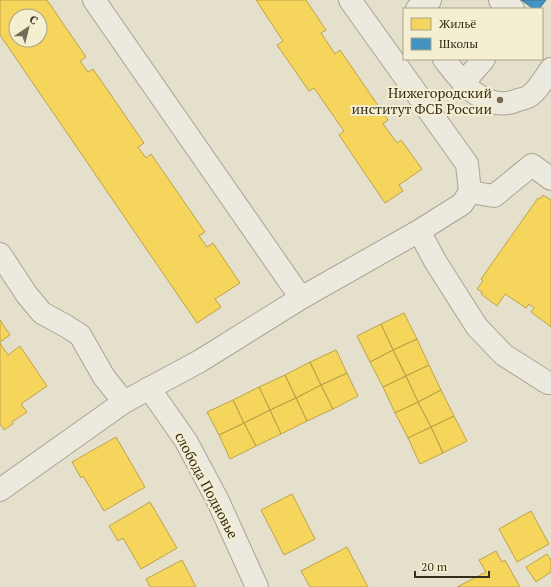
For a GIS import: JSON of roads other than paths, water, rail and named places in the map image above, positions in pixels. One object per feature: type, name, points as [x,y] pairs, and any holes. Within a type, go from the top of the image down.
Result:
[{"type":"street","points":[[94,0],[301,298]]},
{"type":"street","points":[[0,490],[124,402],[200,361],[301,298],[419,231],[462,204],[470,192],[467,164],[350,0]]},
{"type":"street","points":[[418,8],[430,0]]},
{"type":"street","points":[[500,0],[512,8]]},
{"type":"street","points":[[445,60],[471,91],[490,102],[509,105],[532,95],[551,69]]},
{"type":"street","points":[[463,83],[483,60]]},
{"type":"street","points":[[470,192],[494,196],[532,165],[551,179]]},
{"type":"street","points":[[419,231],[434,261],[477,327],[504,355],[548,384],[551,383]]},
{"type":"street","points":[[0,254],[27,295],[42,313],[80,335],[104,377],[124,402]]},
{"type":"street","name":"слобода Подновье","points":[[149,388],[186,441],[218,501],[258,587]]},
{"type":"place","name":"Нижегородский институт ФСБ России","points":[[500,100]]}]
